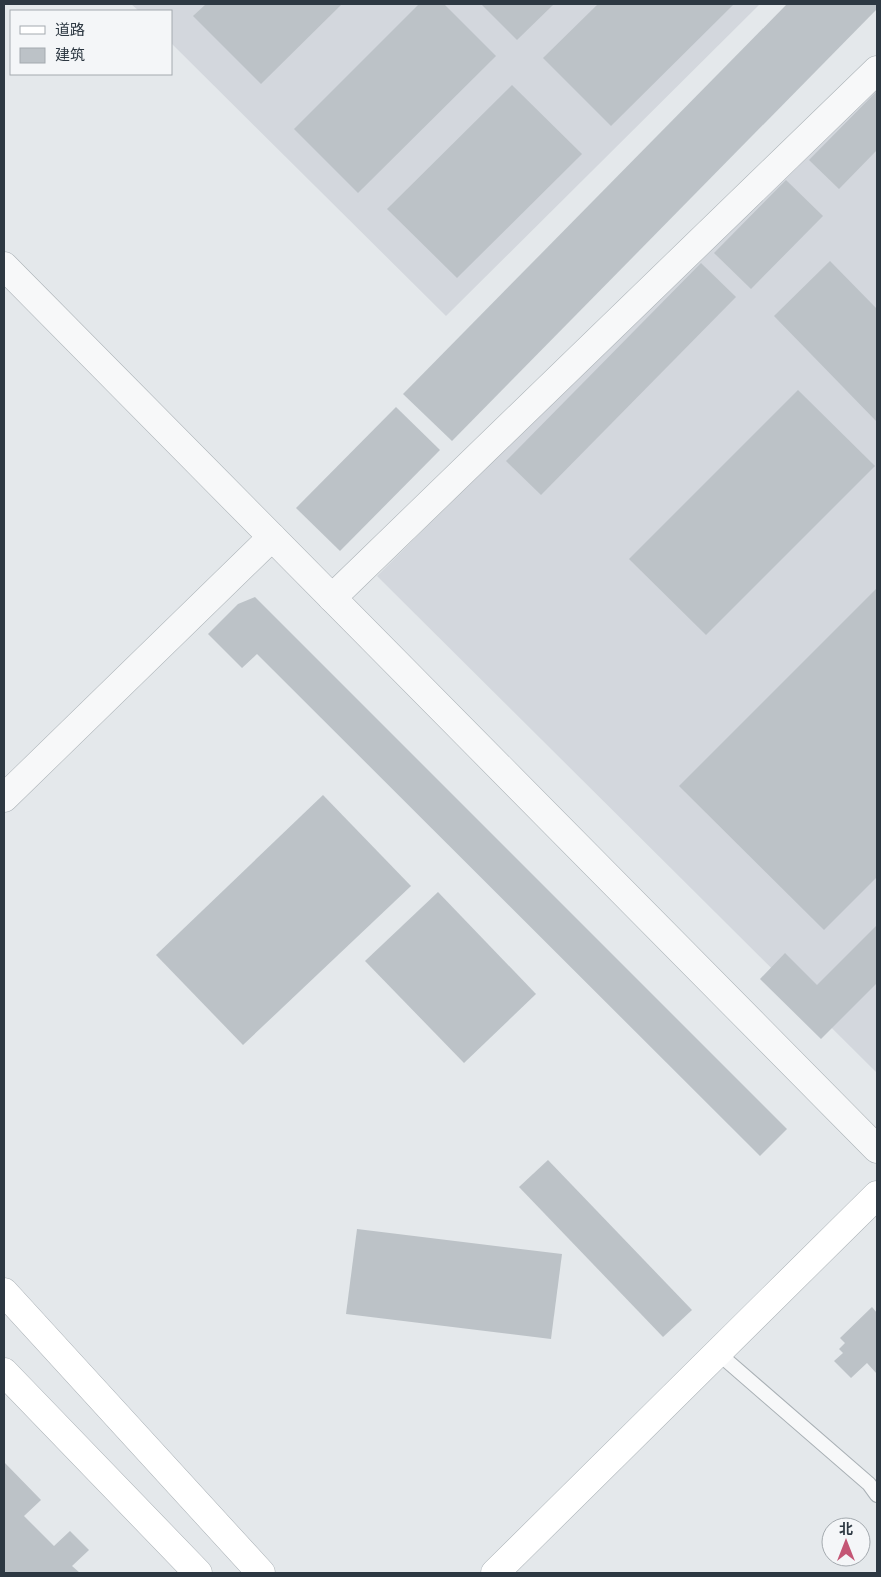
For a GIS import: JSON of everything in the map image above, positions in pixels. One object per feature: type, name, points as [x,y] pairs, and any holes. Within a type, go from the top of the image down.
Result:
[{"type":"main road","points":[[495,1573],[877,1195]]},
{"type":"main road","points":[[4,1292],[261,1573]]},
{"type":"main road","points":[[4,1372],[198,1573]]},
{"type":"street","points":[[332,598],[877,70]]},
{"type":"street","points":[[4,266],[877,1149]]},
{"type":"street","points":[[4,798],[272,537]]},
{"type":"lane","points":[[718,1353],[869,1484],[877,1494]]},
{"type":"shaded area","points":[[131,4],[760,4],[446,316],[172,44],[172,10],[138,10]]},
{"type":"shaded area","points":[[877,78],[877,1073],[377,576]]},
{"type":"building","points":[[206,4],[342,4],[261,84],[193,16]]},
{"type":"building","points":[[419,4],[444,4],[496,56],[358,193],[294,129]]},
{"type":"building","points":[[481,4],[554,4],[517,40]]},
{"type":"building","points":[[598,4],[734,4],[611,126],[543,58]]},
{"type":"building","points":[[787,4],[877,4],[877,9],[452,441],[403,394]]},
{"type":"building","points":[[512,85],[582,154],[457,278],[387,209]]},
{"type":"building","points":[[877,91],[877,150],[839,189],[809,160]]},
{"type":"building","points":[[786,180],[823,216],[751,289],[714,253]]},
{"type":"building","points":[[830,261],[877,309],[877,422],[774,316]]},
{"type":"building","points":[[701,263],[736,297],[541,495],[506,461]]},
{"type":"building","points":[[798,390],[875,466],[706,635],[629,559]]},
{"type":"building","points":[[396,407],[440,450],[340,551],[296,508]]},
{"type":"building","points":[[877,588],[877,877],[824,930],[679,786]]},
{"type":"building","points":[[255,597],[787,1129],[760,1156],[257,654],[242,668],[208,634],[238,604]]},
{"type":"building","points":[[323,795],[411,886],[243,1045],[156,955]]},
{"type":"building","points":[[438,892],[536,994],[464,1063],[365,961]]},
{"type":"building","points":[[877,925],[877,983],[821,1039],[760,979],[785,953],[817,985]]},
{"type":"building","points":[[548,1160],[692,1310],[663,1337],[519,1187]]},
{"type":"building","points":[[357,1229],[562,1254],[551,1339],[346,1314]]},
{"type":"building","points":[[872,1307],[877,1313],[877,1374],[867,1363],[851,1378],[834,1361],[843,1353],[839,1349],[845,1343],[840,1338]]},
{"type":"building","points":[[4,1462],[41,1500],[24,1516],[54,1546],[70,1531],[89,1550],[72,1566],[80,1573],[4,1573]]}]
